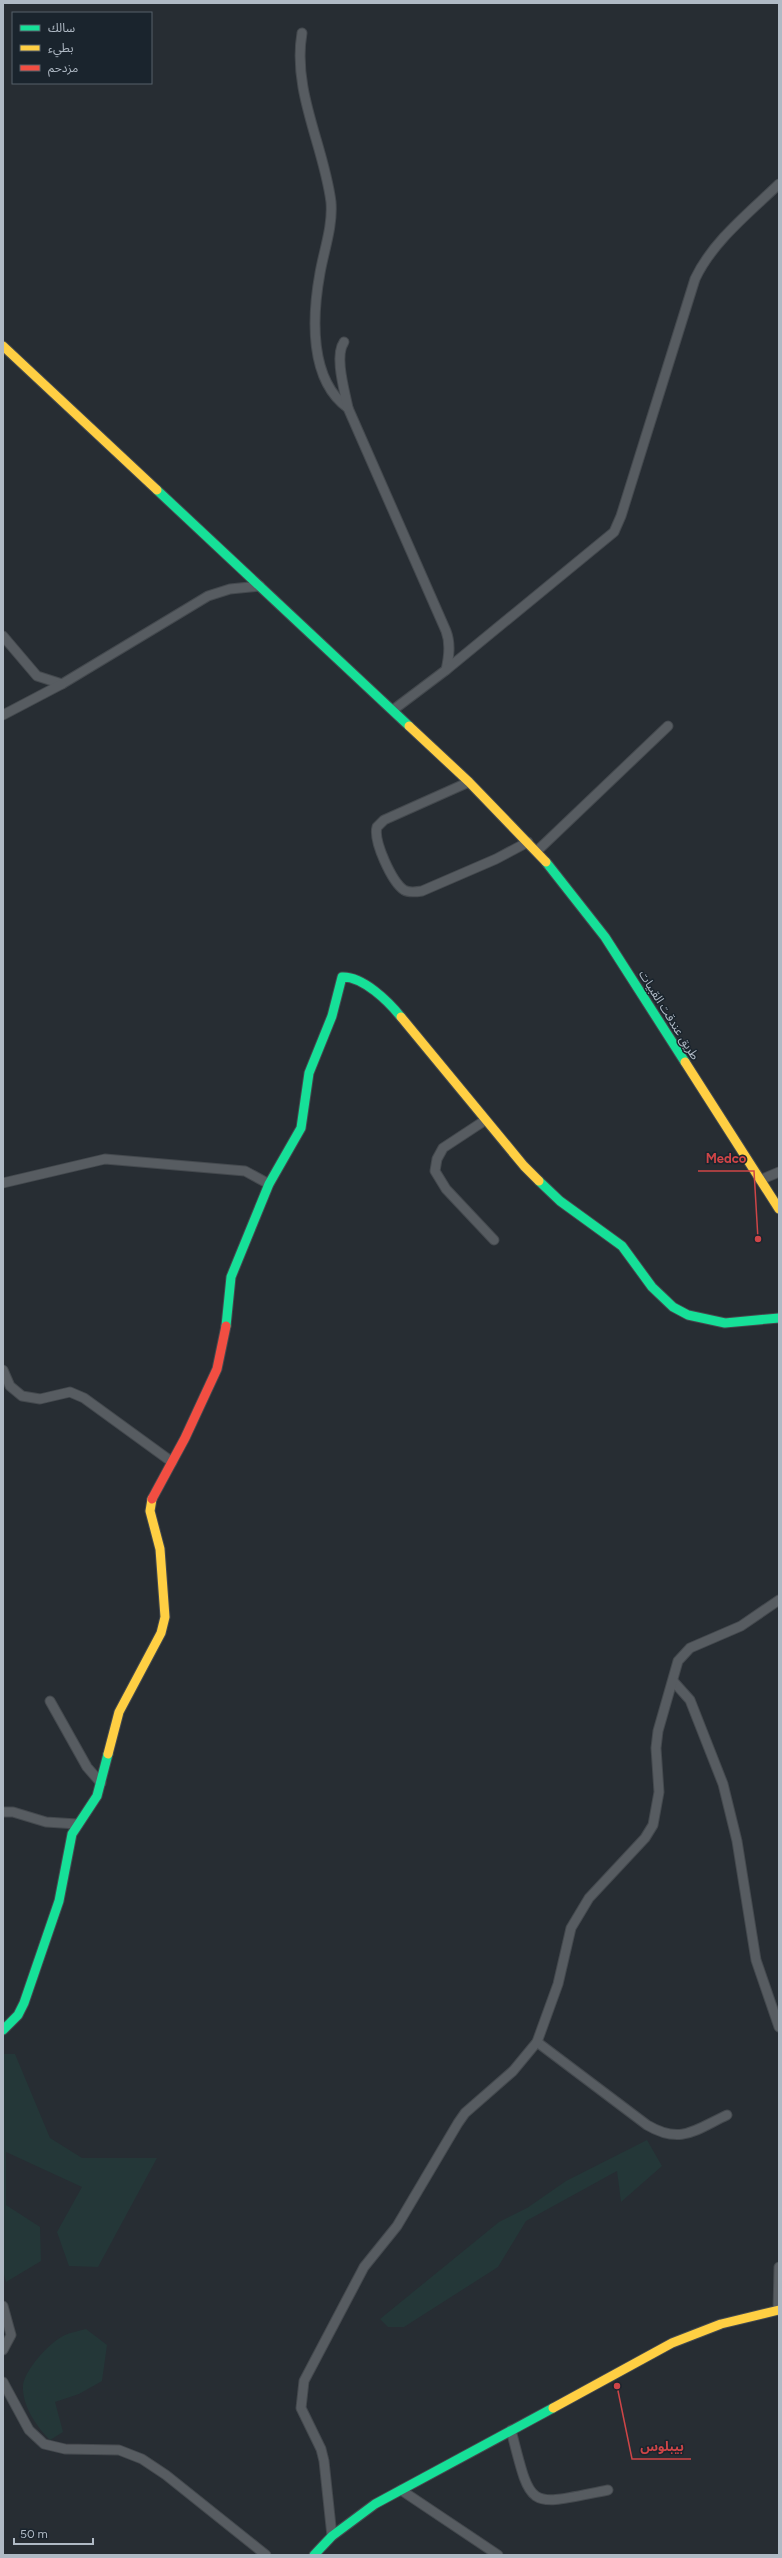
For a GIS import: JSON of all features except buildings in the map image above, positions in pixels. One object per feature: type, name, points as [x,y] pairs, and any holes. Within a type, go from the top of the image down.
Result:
[{"type":"street","points":[[302,33],[299,64],[310,117],[329,189],[332,215],[317,299],[316,316],[319,362],[330,392],[348,408]]},
{"type":"street","points":[[393,710],[446,670],[614,532],[621,516],[688,296],[699,271],[724,240],[779,184]]},
{"type":"street","points":[[344,342],[340,349],[340,360],[348,408],[449,639],[449,656],[446,670]]},
{"type":"street","name":"طريق عندقت القبيات","points":[[3,346],[393,710],[469,782],[537,851],[576,895],[605,937],[779,1209]]},
{"type":"street","points":[[3,715],[62,684],[208,596],[230,589],[260,586]]},
{"type":"street","points":[[3,636],[37,676],[62,684]]},
{"type":"street","points":[[537,851],[668,726]]},
{"type":"street","points":[[469,782],[384,820],[377,827],[377,843],[401,888],[410,892],[422,891],[496,859],[528,842]]},
{"type":"street","points":[[3,2030],[18,2015],[24,2003],[39,1954],[60,1901],[70,1843],[77,1824],[90,1807],[101,1783],[119,1712],[163,1626],[165,1608],[162,1559],[150,1504],[154,1490],[172,1462],[221,1357],[229,1284],[269,1184],[287,1156],[301,1128],[309,1073],[332,1016],[341,979],[345,976],[352,977],[382,998],[397,1012],[449,1073],[484,1121],[520,1161],[560,1201],[622,1246],[652,1287],[673,1307],[688,1315],[725,1323],[779,1318]]},
{"type":"street","points":[[484,1121],[443,1148],[436,1159],[435,1171],[446,1189],[494,1240]]},
{"type":"street","points":[[3,1183],[105,1159],[245,1171],[269,1184]]},
{"type":"street","points":[[760,1180],[779,1172]]},
{"type":"street","points":[[3,1370],[10,1386],[22,1396],[40,1398],[70,1392],[84,1398],[172,1462]]},
{"type":"street","points":[[332,2536],[324,2461],[321,2448],[301,2408],[304,2381],[364,2267],[397,2226],[458,2123],[465,2113],[513,2070],[537,2042],[558,1984],[571,1928],[589,1898],[645,1838],[652,1825],[659,1792],[656,1748],[658,1731],[678,1661],[683,1653],[701,1642],[741,1626],[779,1600]]},
{"type":"street","points":[[673,1681],[690,1700],[723,1784],[737,1841],[756,1960],[779,2027]]},
{"type":"street","points":[[50,1701],[87,1767],[101,1783]]},
{"type":"street","points":[[3,1812],[13,1812],[46,1822],[77,1824]]},
{"type":"street","points":[[537,2042],[647,2126],[666,2134],[682,2135],[727,2115]]},
{"type":"street","points":[[314,2555],[332,2536],[375,2504],[672,2343],[721,2324],[778,2310],[779,2267]]},
{"type":"street","points":[[3,2306],[11,2335],[3,2350]]},
{"type":"street","points":[[3,2382],[29,2430],[44,2444],[65,2449],[119,2450],[142,2459],[166,2475],[266,2555]]},
{"type":"street","points":[[511,2430],[523,2479],[532,2494],[538,2499],[553,2501],[608,2490]]},
{"type":"street","points":[[401,2490],[498,2555]]},
{"type":"shaded area","points":[[3,2054],[15,2054],[50,2138],[82,2158],[157,2158],[98,2267],[69,2266],[57,2232],[82,2187],[6,2152],[6,2205],[40,2227],[41,2261],[6,2282],[3,2271]]},
{"type":"shaded area","points":[[647,2140],[662,2166],[621,2202],[617,2171],[526,2221],[498,2267],[404,2327],[388,2327],[380,2319],[499,2222],[527,2208],[566,2181]]},
{"type":"shaded area","points":[[86,2329],[107,2345],[102,2381],[79,2394],[55,2402],[63,2432],[50,2440],[31,2416],[23,2394],[25,2379],[33,2364],[59,2338],[73,2332]]},
{"type":"traffic: fast","points":[[157,490],[409,726]]},
{"type":"traffic: fast","points":[[546,862],[605,937],[685,1062]]},
{"type":"traffic: fast","points":[[226,1326],[231,1277],[269,1184],[301,1128],[309,1073],[332,1016],[342,977],[350,978],[367,985],[383,997],[401,1017]]},
{"type":"traffic: fast","points":[[539,1181],[560,1201],[622,1246],[652,1287],[673,1307],[688,1315],[725,1323],[779,1318]]},
{"type":"traffic: fast","points":[[3,2030],[18,2015],[24,2003],[59,1901],[72,1834],[97,1796],[108,1754]]},
{"type":"traffic: fast","points":[[314,2555],[332,2536],[375,2504],[553,2408]]},
{"type":"traffic: slow","points":[[3,346],[157,490]]},
{"type":"traffic: slow","points":[[409,726],[469,782],[546,862]]},
{"type":"traffic: slow","points":[[401,1017],[524,1166],[539,1181]]},
{"type":"traffic: slow","points":[[685,1062],[779,1209]]},
{"type":"traffic: slow","points":[[108,1754],[119,1712],[161,1633],[165,1617],[160,1549],[150,1511],[152,1499]]},
{"type":"traffic: slow","points":[[553,2408],[672,2343],[721,2324],[779,2310]]},
{"type":"traffic: jam","points":[[152,1499],[185,1438],[217,1369],[226,1326]]},
{"type":"place","name":"Medco","points":[[758,1239]]},
{"type":"place","name":"بيبلوس","points":[[617,2386]]}]
